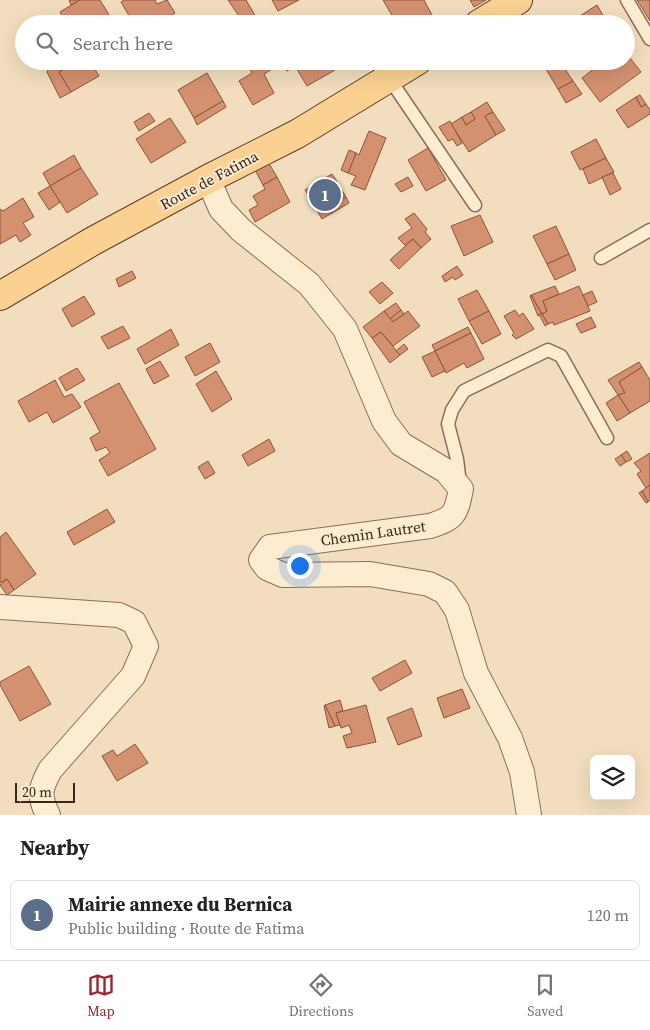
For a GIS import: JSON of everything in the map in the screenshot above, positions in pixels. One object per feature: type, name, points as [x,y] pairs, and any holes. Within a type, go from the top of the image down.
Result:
[{"type":"main road","points":[[494,15],[518,0]]},
{"type":"main road","name":"Route de Fatima","points":[[0,296],[93,241],[296,134],[402,70]]},
{"type":"street","points":[[208,179],[221,209],[240,230],[309,284],[345,328],[384,421],[401,444],[446,471],[461,488]]},
{"type":"street","name":"Chemin Lautret","points":[[461,488],[457,510],[446,521],[430,526],[270,547],[262,560],[267,568],[283,575],[370,574],[429,584],[445,592],[457,610],[476,673],[510,738],[522,772],[529,815]]},
{"type":"street","points":[[0,607],[119,615],[134,622],[146,646],[133,676],[50,770],[40,789],[48,815]]},
{"type":"lane","points":[[627,0],[650,39]]},
{"type":"lane","points":[[389,78],[476,205]]},
{"type":"lane","points":[[601,258],[650,230]]},
{"type":"lane","points":[[461,488],[457,459],[448,424],[452,410],[464,391],[548,350],[561,356],[607,438]]},
{"type":"building","points":[[69,0],[80,0],[71,5]]},
{"type":"building","points":[[80,0],[100,0],[109,15],[62,15],[60,12]]},
{"type":"building","points":[[124,0],[155,0],[157,4],[167,0],[175,13],[172,15],[129,15],[121,2]]},
{"type":"building","points":[[228,0],[246,0],[255,15],[238,15]]},
{"type":"building","points":[[272,0],[299,0],[278,11]]},
{"type":"building","points":[[383,0],[424,0],[432,15],[392,15]]},
{"type":"building","points":[[470,0],[486,0],[474,7]]},
{"type":"building","points":[[637,0],[650,0],[650,21]]},
{"type":"building","points":[[597,5],[603,15],[581,15]]},
{"type":"building","points":[[635,64],[641,72],[600,102],[582,78],[592,70],[635,70]]},
{"type":"building","points":[[48,70],[62,70],[59,72],[71,92],[60,98],[47,72]]},
{"type":"building","points":[[62,70],[95,70],[99,76],[71,92],[59,72]]},
{"type":"building","points":[[250,70],[271,70],[264,74],[274,93],[253,105],[239,81],[252,73]]},
{"type":"building","points":[[297,70],[335,70],[307,86]]},
{"type":"building","points":[[546,70],[566,70],[573,81],[558,89]]},
{"type":"building","points":[[207,73],[223,101],[194,118],[178,90]]},
{"type":"building","points":[[573,81],[582,94],[566,103],[558,89]]},
{"type":"building","points":[[640,95],[646,104],[641,107],[636,97]]},
{"type":"building","points":[[636,97],[641,107],[646,104],[650,114],[628,128],[616,110]]},
{"type":"building","points":[[223,101],[226,107],[197,125],[194,118]]},
{"type":"building","points":[[487,102],[493,112],[485,116],[496,135],[469,152],[451,124],[462,117],[466,125],[475,119],[471,112]]},
{"type":"building","points":[[471,112],[475,119],[466,125],[462,117]]},
{"type":"building","points":[[493,112],[505,130],[496,135],[485,116]]},
{"type":"building","points":[[149,113],[155,121],[139,131],[134,122]]},
{"type":"building","points":[[170,118],[186,142],[151,163],[136,139]]},
{"type":"building","points":[[450,121],[462,143],[457,146],[453,139],[448,141],[439,127]]},
{"type":"building","points":[[369,131],[386,138],[365,190],[351,185],[356,176],[348,173],[356,153],[359,155]]},
{"type":"building","points":[[596,139],[606,158],[580,170],[571,152]]},
{"type":"building","points":[[428,148],[446,180],[426,191],[408,160]]},
{"type":"building","points":[[349,150],[356,153],[348,173],[341,170]]},
{"type":"building","points":[[74,155],[81,168],[50,186],[43,173]]},
{"type":"building","points":[[606,158],[614,172],[589,184],[583,169]]},
{"type":"building","points":[[268,162],[277,177],[263,185],[255,170]]},
{"type":"building","points":[[81,168],[98,194],[67,213],[50,186]]},
{"type":"building","points":[[613,173],[621,189],[610,195],[602,177]]},
{"type":"building","points":[[332,174],[336,180],[309,196],[305,190]]},
{"type":"building","points":[[277,177],[290,202],[255,222],[249,210],[258,205],[253,196],[265,189],[263,185]]},
{"type":"building","points":[[408,177],[413,186],[401,192],[395,184]]},
{"type":"building","points":[[336,180],[346,197],[328,207],[332,213],[322,219],[309,196]]},
{"type":"building","points":[[50,186],[60,202],[49,210],[38,193]]},
{"type":"building","points":[[346,197],[349,203],[332,213],[328,207]]},
{"type":"building","points":[[23,198],[34,217],[23,223],[31,235],[20,242],[16,235],[0,244],[0,209],[3,211]]},
{"type":"building","points":[[414,213],[427,229],[425,232],[431,239],[421,248],[413,239],[405,245],[398,238],[412,228],[405,219]]},
{"type":"building","points":[[480,215],[493,242],[464,256],[451,226]]},
{"type":"building","points":[[556,226],[569,254],[547,264],[533,236]]},
{"type":"building","points":[[413,239],[421,248],[399,269],[390,260]]},
{"type":"building","points":[[569,254],[576,270],[555,280],[547,264]]},
{"type":"building","points":[[457,266],[463,275],[455,280],[453,277],[445,282],[442,276]]},
{"type":"building","points":[[132,271],[136,278],[119,287],[116,279]]},
{"type":"building","points":[[382,282],[393,293],[380,304],[369,292]]},
{"type":"building","points":[[555,286],[559,294],[543,301],[547,311],[542,314],[531,295]]},
{"type":"building","points":[[579,286],[590,311],[554,325],[553,322],[548,324],[542,314],[547,311],[543,301]]},
{"type":"building","points":[[477,290],[489,311],[469,321],[458,299]]},
{"type":"building","points":[[592,291],[597,302],[588,306],[583,295]]},
{"type":"building","points":[[84,296],[95,314],[72,327],[62,309]]},
{"type":"building","points":[[530,296],[542,314],[538,316]]},
{"type":"building","points":[[396,303],[401,310],[390,319],[384,311]]},
{"type":"building","points":[[401,310],[404,314],[393,322],[390,319]]},
{"type":"building","points":[[515,310],[519,316],[523,313],[534,329],[516,339],[512,335],[514,333],[504,316]]},
{"type":"building","points":[[384,311],[393,322],[408,311],[420,326],[393,346],[381,332],[372,338],[363,327]]},
{"type":"building","points":[[489,311],[501,334],[482,344],[469,321]]},
{"type":"building","points":[[539,314],[542,314],[548,324],[545,326]]},
{"type":"building","points":[[591,317],[596,327],[581,333],[576,324]]},
{"type":"building","points":[[123,326],[130,338],[108,349],[101,337]]},
{"type":"building","points":[[468,327],[471,333],[435,351],[432,345]]},
{"type":"building","points":[[171,329],[179,345],[145,364],[137,349]]},
{"type":"building","points":[[381,332],[400,355],[390,363],[372,338]]},
{"type":"building","points":[[471,333],[484,359],[467,368],[464,363],[446,373],[435,351]]},
{"type":"building","points":[[210,343],[220,362],[195,376],[185,357]]},
{"type":"building","points":[[404,344],[408,349],[400,355],[396,351]]},
{"type":"building","points":[[435,351],[445,371],[432,377],[422,357]]},
{"type":"building","points":[[160,361],[169,376],[154,384],[146,369]]},
{"type":"building","points":[[639,362],[642,367],[619,382],[625,393],[618,395],[608,380]]},
{"type":"building","points":[[642,367],[650,380],[650,401],[630,413],[618,395],[625,393],[619,382]]},
{"type":"building","points":[[77,368],[85,380],[66,391],[59,378]]},
{"type":"building","points":[[216,371],[232,399],[212,412],[196,384]]},
{"type":"building","points":[[55,380],[64,397],[72,394],[81,407],[53,423],[47,412],[29,422],[18,401]]},
{"type":"building","points":[[119,383],[156,449],[108,476],[99,460],[110,453],[106,447],[96,451],[90,438],[100,432],[84,402]]},
{"type":"building","points":[[618,395],[630,413],[617,421],[606,403]]},
{"type":"building","points":[[269,439],[275,451],[248,466],[242,455]]},
{"type":"building","points":[[627,451],[632,459],[626,462],[621,455]]},
{"type":"building","points":[[650,453],[650,485],[646,488],[637,474],[641,471],[634,463]]},
{"type":"building","points":[[621,455],[626,462],[620,466],[615,459]]},
{"type":"building","points":[[208,461],[215,473],[205,479],[198,467]]},
{"type":"building","points":[[650,485],[650,500],[648,502],[642,491]]},
{"type":"building","points":[[642,491],[648,502],[646,503],[639,493]]},
{"type":"building","points":[[107,509],[115,522],[74,545],[67,532]]},
{"type":"building","points":[[6,532],[36,574],[14,590],[7,579],[0,583],[0,537]]},
{"type":"building","points":[[7,579],[14,590],[7,595],[0,585]]},
{"type":"building","points":[[405,660],[412,673],[380,691],[372,678]]},
{"type":"building","points":[[29,666],[51,704],[20,721],[0,682]]},
{"type":"building","points":[[462,689],[470,708],[444,718],[437,698]]},
{"type":"building","points":[[340,700],[343,711],[336,713],[340,725],[335,726],[325,705]]},
{"type":"building","points":[[366,705],[376,742],[347,748],[343,736],[352,733],[349,725],[341,728],[336,713]]},
{"type":"building","points":[[324,706],[335,726],[329,728]]},
{"type":"building","points":[[412,708],[422,736],[398,745],[387,718]]},
{"type":"building","points":[[135,744],[148,763],[117,781],[102,756],[113,750],[117,756]]},
{"type":"place","name":"Mairie annexe du Bernica","points":[[325,195]]}]
